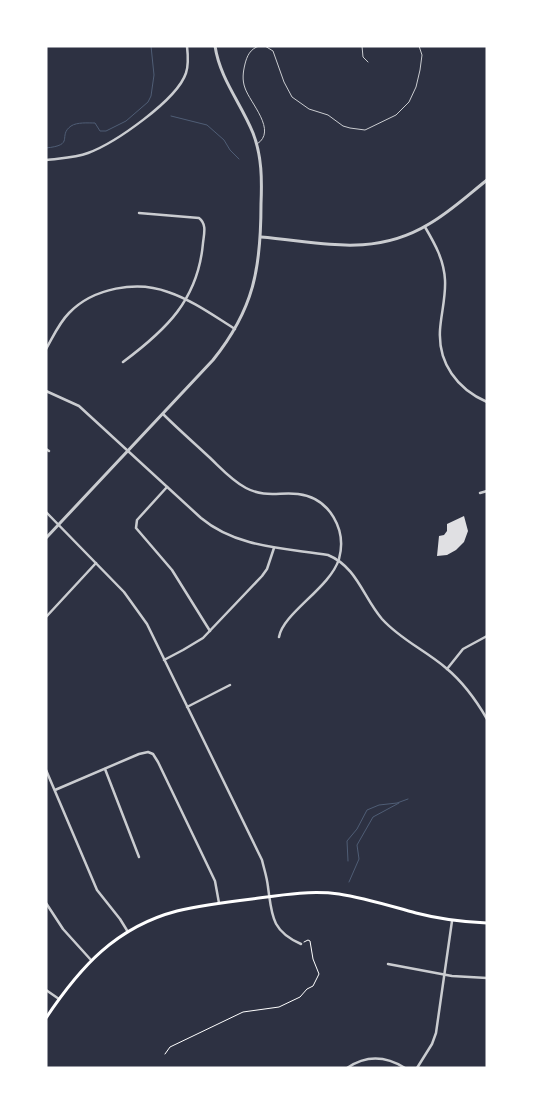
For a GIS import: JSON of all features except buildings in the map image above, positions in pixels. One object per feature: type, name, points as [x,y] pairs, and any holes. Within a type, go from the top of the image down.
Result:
[{"type":"main road","points":[[46,1018],[74,978],[107,946],[144,923],[175,911],[219,903],[311,892],[335,893],[361,898],[452,921],[487,923]]},
{"type":"street","points":[[46,160],[68,158],[102,147],[122,136],[168,99],[178,88],[186,74],[187,46]]},
{"type":"street","points":[[46,538],[213,360],[235,329],[252,292],[261,243],[262,174],[257,144],[222,72],[215,46]]},
{"type":"street","points":[[261,237],[327,244],[373,245],[401,238],[425,227],[442,216],[487,180]]},
{"type":"street","points":[[122,362],[162,332],[186,300],[199,269],[202,253],[203,222],[197,217],[139,213]]},
{"type":"street","points":[[425,227],[438,251],[444,271],[445,282],[440,330],[442,355],[450,373],[456,380],[472,394],[487,402]]},
{"type":"street","points":[[46,349],[72,310],[114,289],[145,286],[170,292],[235,329]]},
{"type":"street","points":[[46,391],[78,406],[205,522],[224,534],[245,542],[328,555],[338,560],[355,577],[375,609],[391,628],[447,669],[469,692],[487,719]]},
{"type":"street","points":[[163,414],[227,474],[247,488],[273,495],[298,494],[316,500],[331,513],[339,528],[341,546],[336,567],[324,583],[284,625],[279,637]]},
{"type":"street","points":[[168,487],[137,520],[136,528],[172,570],[210,631]]},
{"type":"street","points":[[480,493],[487,491]]},
{"type":"street","points":[[46,512],[118,585],[147,624],[262,860],[272,916],[284,935],[301,944]]},
{"type":"street","points":[[164,660],[195,644],[210,631],[262,576],[274,547]]},
{"type":"street","points":[[46,617],[96,562]]},
{"type":"street","points":[[447,669],[463,650],[487,636]]},
{"type":"street","points":[[187,707],[230,685]]},
{"type":"street","points":[[55,790],[144,752],[150,753],[158,762],[215,880],[219,903]]},
{"type":"street","points":[[105,769],[139,857]]},
{"type":"street","points":[[46,770],[97,890],[128,932]]},
{"type":"street","points":[[46,903],[63,929],[91,960]]},
{"type":"street","points":[[417,1068],[435,1039],[452,921]]},
{"type":"street","points":[[388,964],[445,975],[487,978]]},
{"type":"street","points":[[46,990],[59,999]]},
{"type":"street","points":[[347,1068],[363,1060],[377,1058],[392,1060],[405,1068]]},
{"type":"lane","points":[[257,144],[263,140],[265,135],[264,122],[246,91],[243,76],[250,52],[258,46]]},
{"type":"lane","points":[[265,46],[273,51],[286,89],[296,100],[309,109],[328,116],[343,126],[364,130],[396,115],[409,102],[416,88],[420,70],[422,55],[419,46]]},
{"type":"lane","points":[[362,46],[363,57],[368,62]]},
{"type":"path","points":[[165,1054],[170,1047],[243,1012],[279,1007],[300,997],[307,989],[313,986],[319,974],[313,959],[310,941],[306,940],[301,944]]},
{"type":"waterway","points":[[46,148],[61,145],[65,133],[73,125],[95,123],[100,131],[106,131],[126,121],[148,102],[151,96],[154,75],[151,46]]},
{"type":"waterway","points":[[171,116],[207,125],[224,140],[239,159]]},
{"type":"waterway","points":[[348,861],[347,841],[357,829],[367,810],[379,805],[397,803],[408,799]]},
{"type":"waterway","points":[[349,882],[359,859],[357,845],[373,817],[399,803]]}]
